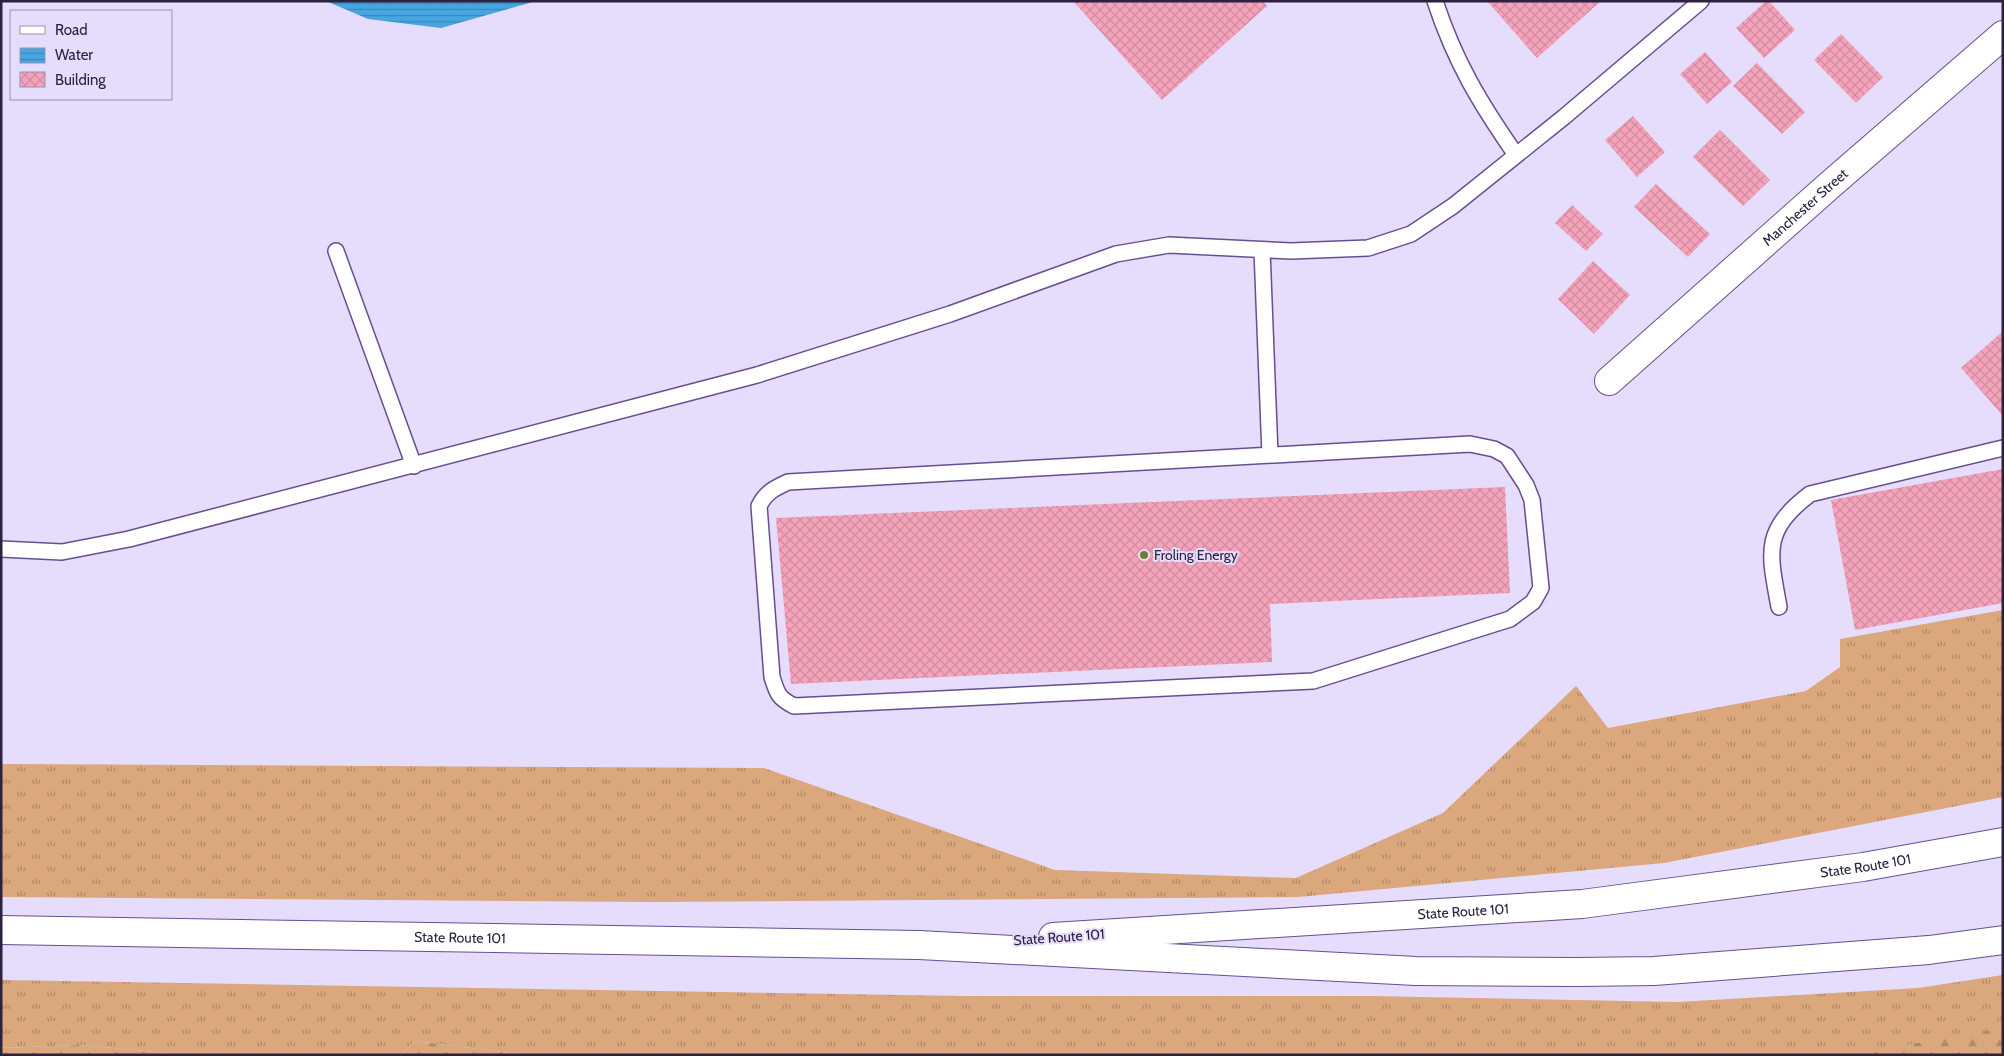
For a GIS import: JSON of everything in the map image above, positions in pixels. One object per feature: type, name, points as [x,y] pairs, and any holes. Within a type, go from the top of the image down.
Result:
[{"type":"main road","name":"Manchester Street","points":[[1609,382],[1838,178],[2003,35]]},
{"type":"main road","name":"State Route 101","points":[[919,945],[1582,904],[1863,867],[2003,842]]},
{"type":"main road","name":"State Route 101","points":[[1,930],[919,945],[1416,971],[1578,972],[1694,968],[1929,950],[2003,940]]},
{"type":"lane","points":[[1436,1],[1446,33],[1461,69],[1484,109],[1516,155]]},
{"type":"lane","points":[[1,549],[62,552],[129,539],[414,466],[757,375],[950,314],[1116,254],[1168,245],[1291,251],[1368,248],[1411,234],[1453,206],[1701,1]]},
{"type":"lane","points":[[1262,250],[1270,455]]},
{"type":"lane","points":[[336,252],[414,466]]},
{"type":"lane","points":[[1470,444],[1494,449],[1507,456],[1522,477],[1532,500],[1541,588],[1533,602],[1510,619],[1313,681],[794,706],[782,700],[776,690],[772,677],[759,506],[764,496],[774,488],[788,482],[1270,455],[1470,444]]},
{"type":"lane","points":[[1779,607],[1771,563],[1771,545],[1777,527],[1786,515],[1810,494],[2003,448]]},
{"type":"green space","points":[[2003,610],[2003,797],[1664,863],[1298,897],[653,902],[1,897],[1,764],[764,768],[1055,870],[1296,878],[1443,813],[1576,686],[1608,728],[1806,691],[1840,667],[1840,639]]},
{"type":"green space","points":[[2003,975],[2003,1055],[525,1055],[415,1041],[401,1055],[190,1055],[80,1045],[1,1048],[1,980],[963,996],[1371,996],[1678,1002],[1918,988]]},
{"type":"green space","points":[[2003,1028],[2003,1055],[1849,1055]]},
{"type":"green space","points":[[415,1041],[525,1055],[401,1055]]},
{"type":"green space","points":[[80,1045],[190,1055],[1,1055],[1,1048]]},
{"type":"water","points":[[326,1],[536,1],[441,28],[368,19]]},
{"type":"building","points":[[1073,1],[1263,1],[1267,6],[1162,100]]},
{"type":"building","points":[[1487,1],[1601,1],[1537,58]]},
{"type":"building","points":[[1766,1],[1769,1],[1795,30],[1764,58],[1736,28]]},
{"type":"building","points":[[1841,34],[1883,77],[1856,103],[1814,60]]},
{"type":"building","points":[[1705,52],[1732,82],[1707,104],[1680,74]]},
{"type":"building","points":[[1757,63],[1805,112],[1782,134],[1733,86]]},
{"type":"building","points":[[1633,116],[1665,152],[1637,177],[1605,140]]},
{"type":"building","points":[[1720,130],[1770,180],[1743,206],[1693,157]]},
{"type":"building","points":[[1656,184],[1710,234],[1688,257],[1634,207]]},
{"type":"building","points":[[1572,205],[1603,234],[1586,251],[1555,223]]},
{"type":"building","points":[[1593,261],[1630,295],[1594,334],[1558,299]]},
{"type":"building","points":[[2003,331],[2003,416],[1961,368]]},
{"type":"building","points":[[2003,469],[2003,603],[1855,630],[1831,500]]},
{"type":"building","name":"Froling Energy","points":[[1505,487],[1510,593],[1270,604],[1272,662],[791,684],[776,518]]},
{"type":"place","name":"Froling Energy","points":[[1144,555]]}]
